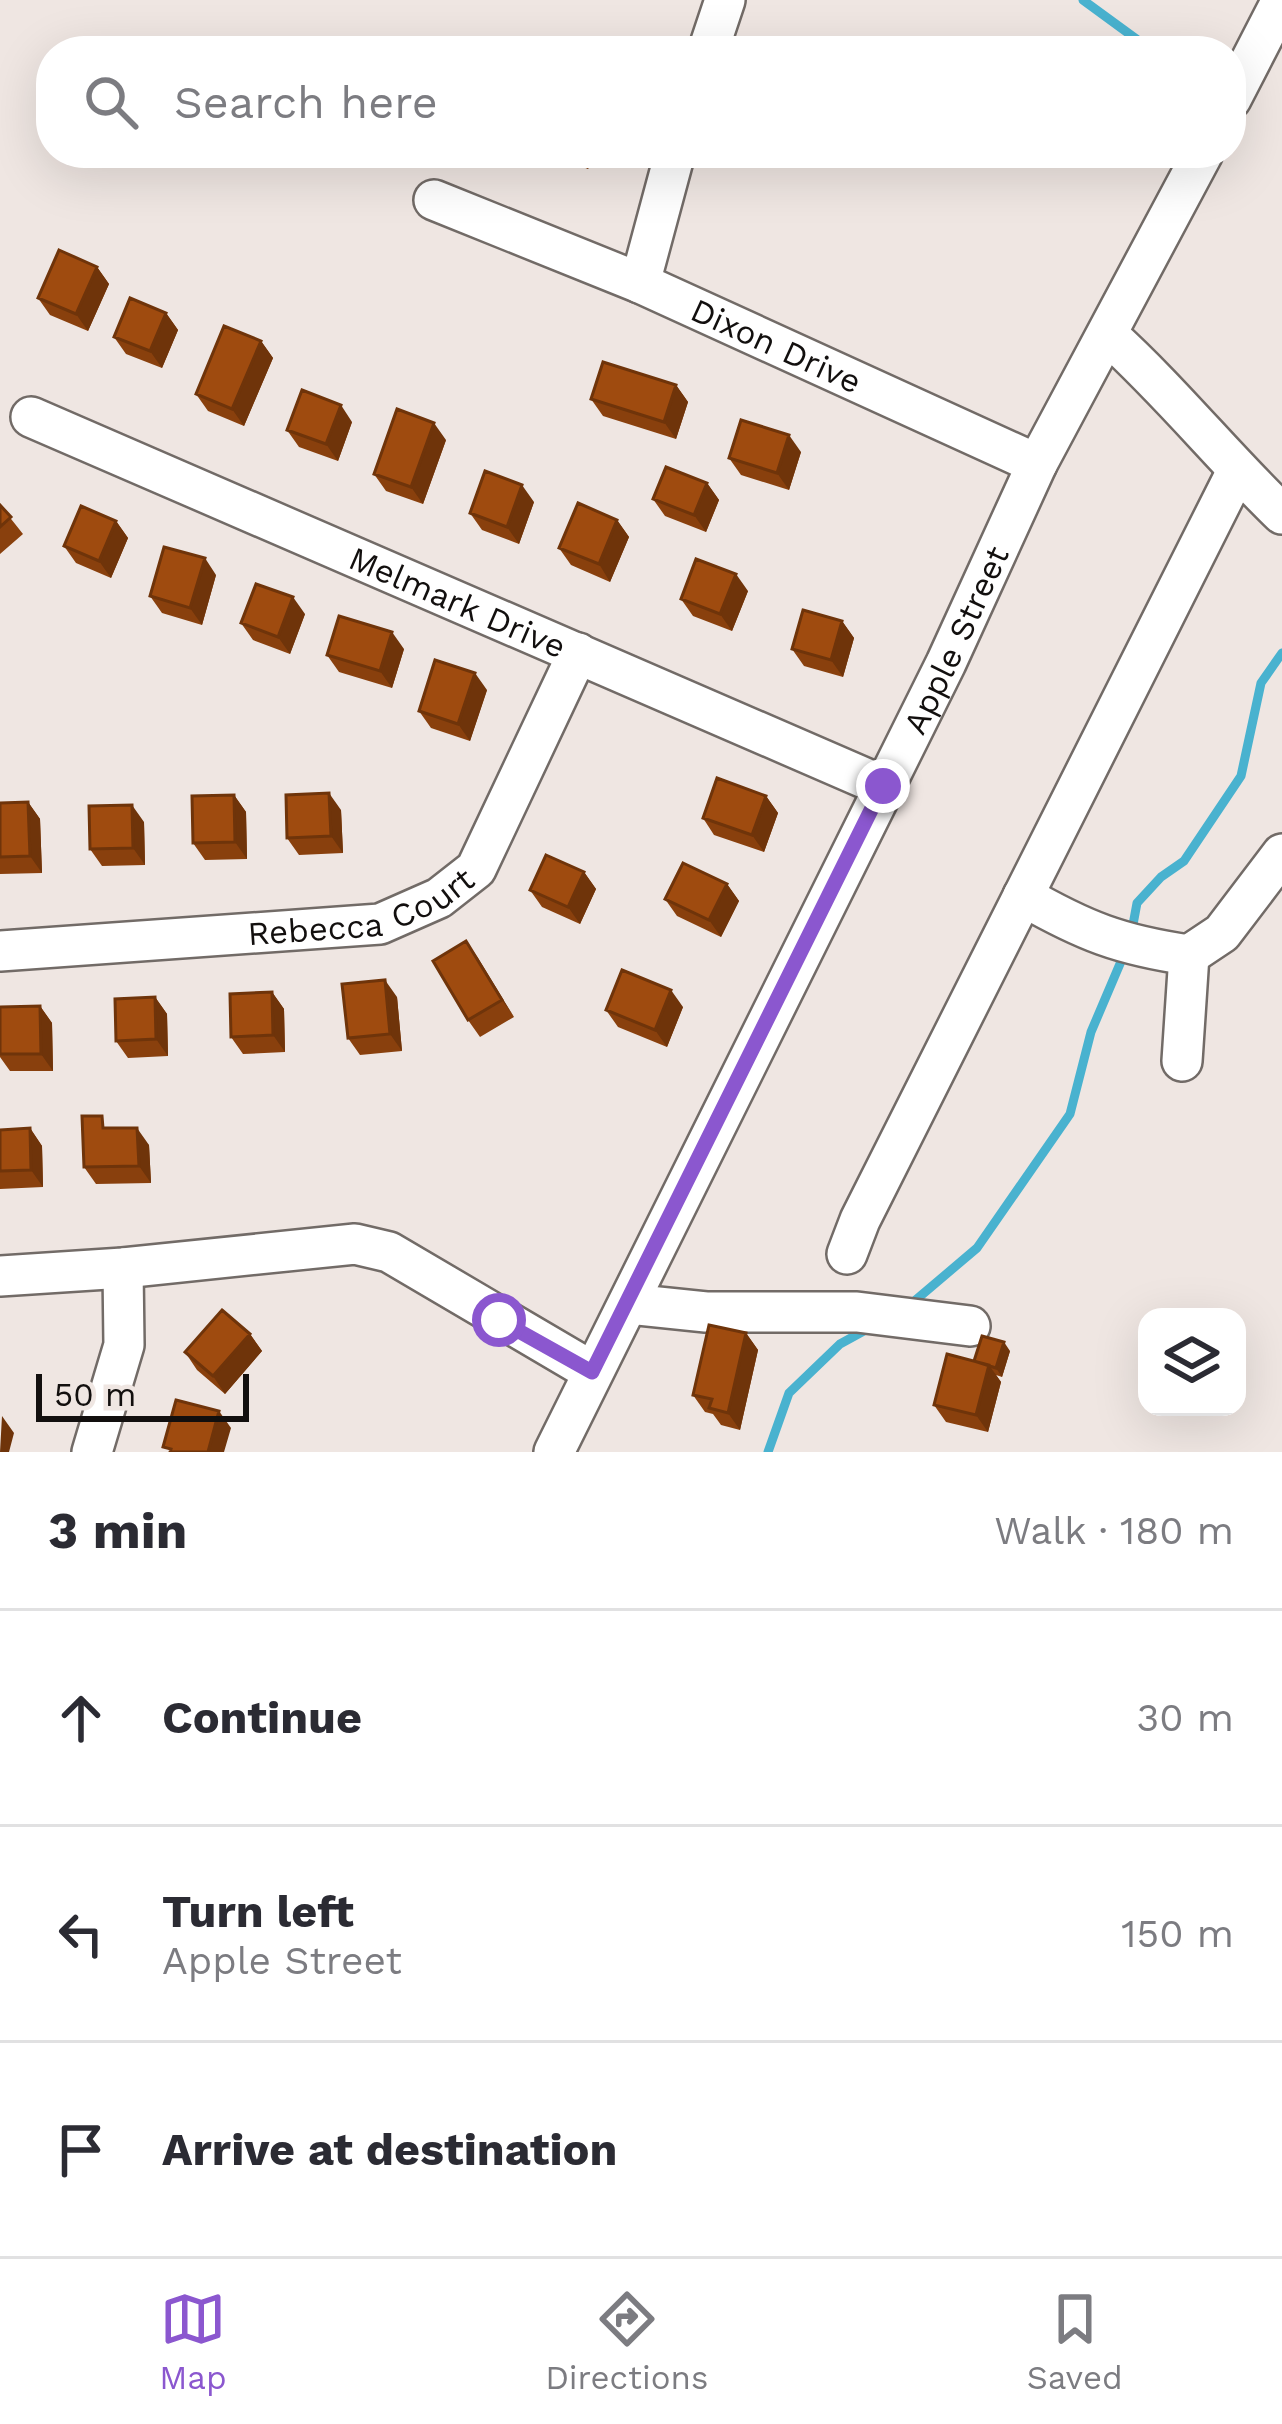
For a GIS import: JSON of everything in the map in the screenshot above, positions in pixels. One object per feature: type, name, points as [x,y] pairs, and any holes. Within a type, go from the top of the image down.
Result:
[{"type":"street","points":[[713,36],[724,0]]},
{"type":"street","points":[[1246,70],[1282,0]]},
{"type":"street","points":[[640,283],[671,168]]},
{"type":"street","name":"Apple Street","points":[[554,1452],[946,663],[1037,464],[1195,168]]},
{"type":"street","name":"Dixon Drive","points":[[434,200],[640,283],[1037,464]]},
{"type":"street","points":[[1108,335],[1282,514]]},
{"type":"street","name":"Melmark Drive","points":[[31,417],[883,786]]},
{"type":"street","points":[[847,1255],[860,1220],[1237,471]]},
{"type":"street","name":"Rebecca Court","points":[[0,951],[380,924],[439,898],[476,869],[578,653]]},
{"type":"street","points":[[1023,896],[1064,920],[1127,946],[1189,955],[1222,933],[1282,854]]},
{"type":"street","points":[[1182,1061],[1189,955]]},
{"type":"street","points":[[0,1276],[355,1244],[389,1252],[592,1372]]},
{"type":"street","points":[[92,1452],[124,1345],[124,1268]]},
{"type":"street","points":[[629,1304],[706,1312],[857,1312],[970,1326]]},
{"type":"building","points":[[59,250],[97,267],[76,314],[38,298]]},
{"type":"building","points":[[130,298],[166,313],[150,351],[114,337]]},
{"type":"building","points":[[224,326],[261,341],[232,409],[196,394]]},
{"type":"building","points":[[603,362],[676,385],[664,422],[591,399]]},
{"type":"building","points":[[302,390],[341,405],[326,444],[287,430]]},
{"type":"building","points":[[397,409],[434,423],[411,487],[374,474]]},
{"type":"building","points":[[741,420],[789,435],[777,473],[729,458]]},
{"type":"building","points":[[666,467],[707,483],[694,515],[653,499]]},
{"type":"building","points":[[485,471],[522,485],[507,527],[470,513]]},
{"type":"building","points":[[578,503],[617,520],[599,564],[559,548]]},
{"type":"building","points":[[0,505],[11,517],[0,527]]},
{"type":"building","points":[[81,506],[116,521],[99,561],[64,546]]},
{"type":"building","points":[[164,547],[205,558],[190,608],[150,596]]},
{"type":"building","points":[[696,559],[736,574],[720,614],[681,599]]},
{"type":"building","points":[[256,584],[293,597],[278,637],[241,623]]},
{"type":"building","points":[[803,610],[842,621],[831,660],[792,649]]},
{"type":"building","points":[[339,616],[392,632],[380,671],[327,655]]},
{"type":"building","points":[[435,660],[475,673],[458,724],[419,711]]},
{"type":"building","points":[[717,778],[766,796],[752,835],[703,818]]},
{"type":"building","points":[[329,793],[331,836],[287,838],[286,795]]},
{"type":"building","points":[[234,795],[235,842],[193,843],[192,796]]},
{"type":"building","points":[[28,802],[30,856],[0,857],[0,803]]},
{"type":"building","points":[[132,805],[133,848],[90,849],[89,806]]},
{"type":"building","points":[[546,855],[584,872],[568,907],[530,890]]},
{"type":"building","points":[[683,863],[727,884],[709,920],[665,899]]},
{"type":"building","points":[[466,941],[502,1000],[468,1020],[433,961]]},
{"type":"building","points":[[622,970],[671,990],[655,1030],[606,1010]]},
{"type":"building","points":[[385,980],[390,1034],[348,1038],[342,984]]},
{"type":"building","points":[[272,992],[273,1035],[231,1037],[230,994]]},
{"type":"building","points":[[155,997],[156,1039],[116,1041],[115,999]]},
{"type":"building","points":[[40,1006],[41,1054],[0,1054],[0,1007]]},
{"type":"building","points":[[82,1116],[102,1116],[103,1128],[137,1128],[139,1166],[84,1167]]},
{"type":"building","points":[[30,1128],[31,1170],[0,1171],[0,1130]]},
{"type":"building","points":[[222,1310],[250,1334],[213,1376],[185,1352]]},
{"type":"building","points":[[709,1325],[746,1333],[728,1413],[709,1408],[712,1399],[693,1395]]},
{"type":"building","points":[[982,1336],[1004,1342],[996,1368],[974,1361]]},
{"type":"building","points":[[947,1354],[989,1365],[976,1415],[934,1405]]},
{"type":"building","points":[[176,1400],[219,1411],[208,1452],[170,1452],[163,1447]]},
{"type":"waterway","points":[[1083,0],[1132,36]]},
{"type":"waterway","points":[[1132,930],[1137,903],[1184,861],[1241,776],[1261,683],[1282,653]]},
{"type":"waterway","points":[[911,1304],[977,1248],[1070,1114],[1091,1032],[1125,952]]},
{"type":"waterway","points":[[768,1452],[789,1393],[840,1344],[871,1327]]},
{"type":"route","points":[[499,1320],[592,1372],[883,786]]}]
